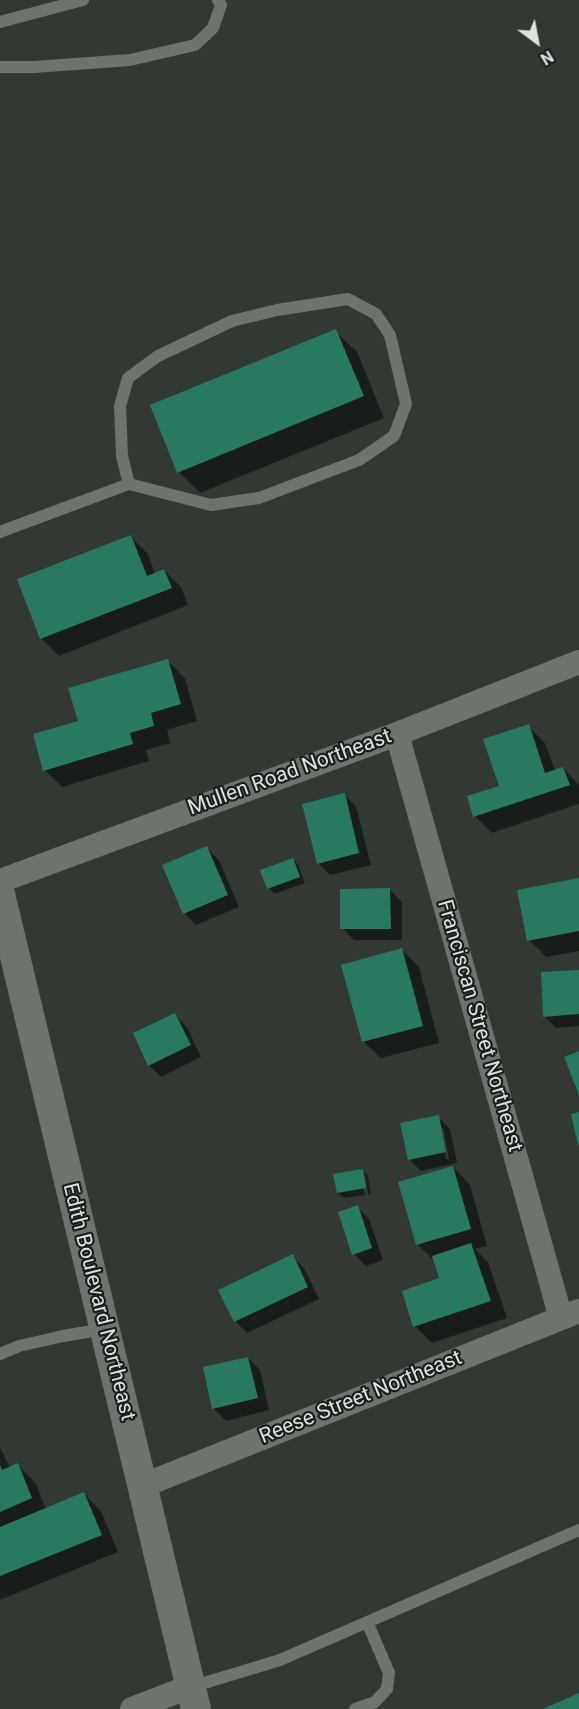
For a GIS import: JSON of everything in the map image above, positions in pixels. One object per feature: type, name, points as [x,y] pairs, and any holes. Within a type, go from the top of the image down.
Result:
[{"type":"street","name":"Mullen Road Northeast","points":[[0,881],[397,734],[579,662]]},
{"type":"street","name":"Franciscan Street Northeast","points":[[397,734],[570,1314]]},
{"type":"street","name":"Edith Boulevard Northeast","points":[[0,894],[193,1698]]},
{"type":"street","name":"Reese Street Northeast","points":[[142,1486],[570,1314]]},
{"type":"street","points":[[132,1709],[193,1698]]},
{"type":"lane","points":[[0,22],[83,0]]},
{"type":"lane","points":[[0,67],[34,67],[130,60],[195,45],[213,28],[221,5],[218,0]]},
{"type":"lane","points":[[0,532],[129,484],[211,505],[259,498],[359,460],[394,436],[406,404],[390,335],[376,314],[348,299],[277,310],[232,321],[158,356],[128,378],[120,406],[122,456],[129,484]]},
{"type":"lane","points":[[0,1354],[19,1346],[104,1329]]},
{"type":"lane","points":[[193,1698],[579,1530]]},
{"type":"lane","points":[[355,1709],[375,1702],[387,1689],[389,1673],[367,1622]]},
{"type":"building","points":[[336,329],[364,396],[177,473],[150,405]]},
{"type":"building","points":[[131,535],[147,576],[164,569],[172,588],[40,639],[17,579]]},
{"type":"building","points":[[168,659],[181,704],[151,713],[154,726],[130,733],[133,744],[43,771],[33,734],[78,721],[68,688]]},
{"type":"building","points":[[529,724],[545,773],[563,767],[570,785],[473,817],[467,796],[499,786],[483,739]]},
{"type":"building","points":[[345,793],[359,853],[317,864],[302,804]]},
{"type":"building","points":[[207,846],[228,895],[183,914],[162,865]]},
{"type":"building","points":[[293,858],[300,877],[267,889],[260,870]]},
{"type":"building","points":[[579,878],[579,931],[527,941],[517,890]]},
{"type":"building","points":[[390,888],[391,929],[340,929],[340,889]]},
{"type":"building","points":[[402,948],[423,1026],[362,1042],[341,965]]},
{"type":"building","points":[[579,970],[579,1014],[543,1017],[541,972]]},
{"type":"building","points":[[175,1013],[191,1045],[148,1066],[133,1033]]},
{"type":"building","points":[[579,1051],[579,1095],[564,1057]]},
{"type":"building","points":[[579,1112],[579,1144],[578,1145],[571,1114]]},
{"type":"building","points":[[439,1115],[446,1152],[408,1160],[400,1123]]},
{"type":"building","points":[[453,1166],[471,1229],[416,1245],[398,1182]]},
{"type":"building","points":[[363,1169],[366,1188],[337,1193],[333,1174]]},
{"type":"building","points":[[358,1205],[372,1248],[352,1255],[338,1212]]},
{"type":"building","points":[[471,1243],[491,1301],[413,1327],[402,1291],[439,1278],[432,1256]]},
{"type":"building","points":[[293,1254],[308,1287],[234,1322],[218,1290]]},
{"type":"building","points":[[248,1357],[258,1398],[212,1409],[203,1367]]},
{"type":"building","points":[[18,1463],[32,1498],[0,1512],[0,1465],[2,1470]]},
{"type":"building","points":[[84,1492],[102,1535],[0,1576],[0,1527]]},
{"type":"building","points":[[579,1693],[579,1709],[543,1709]]}]
